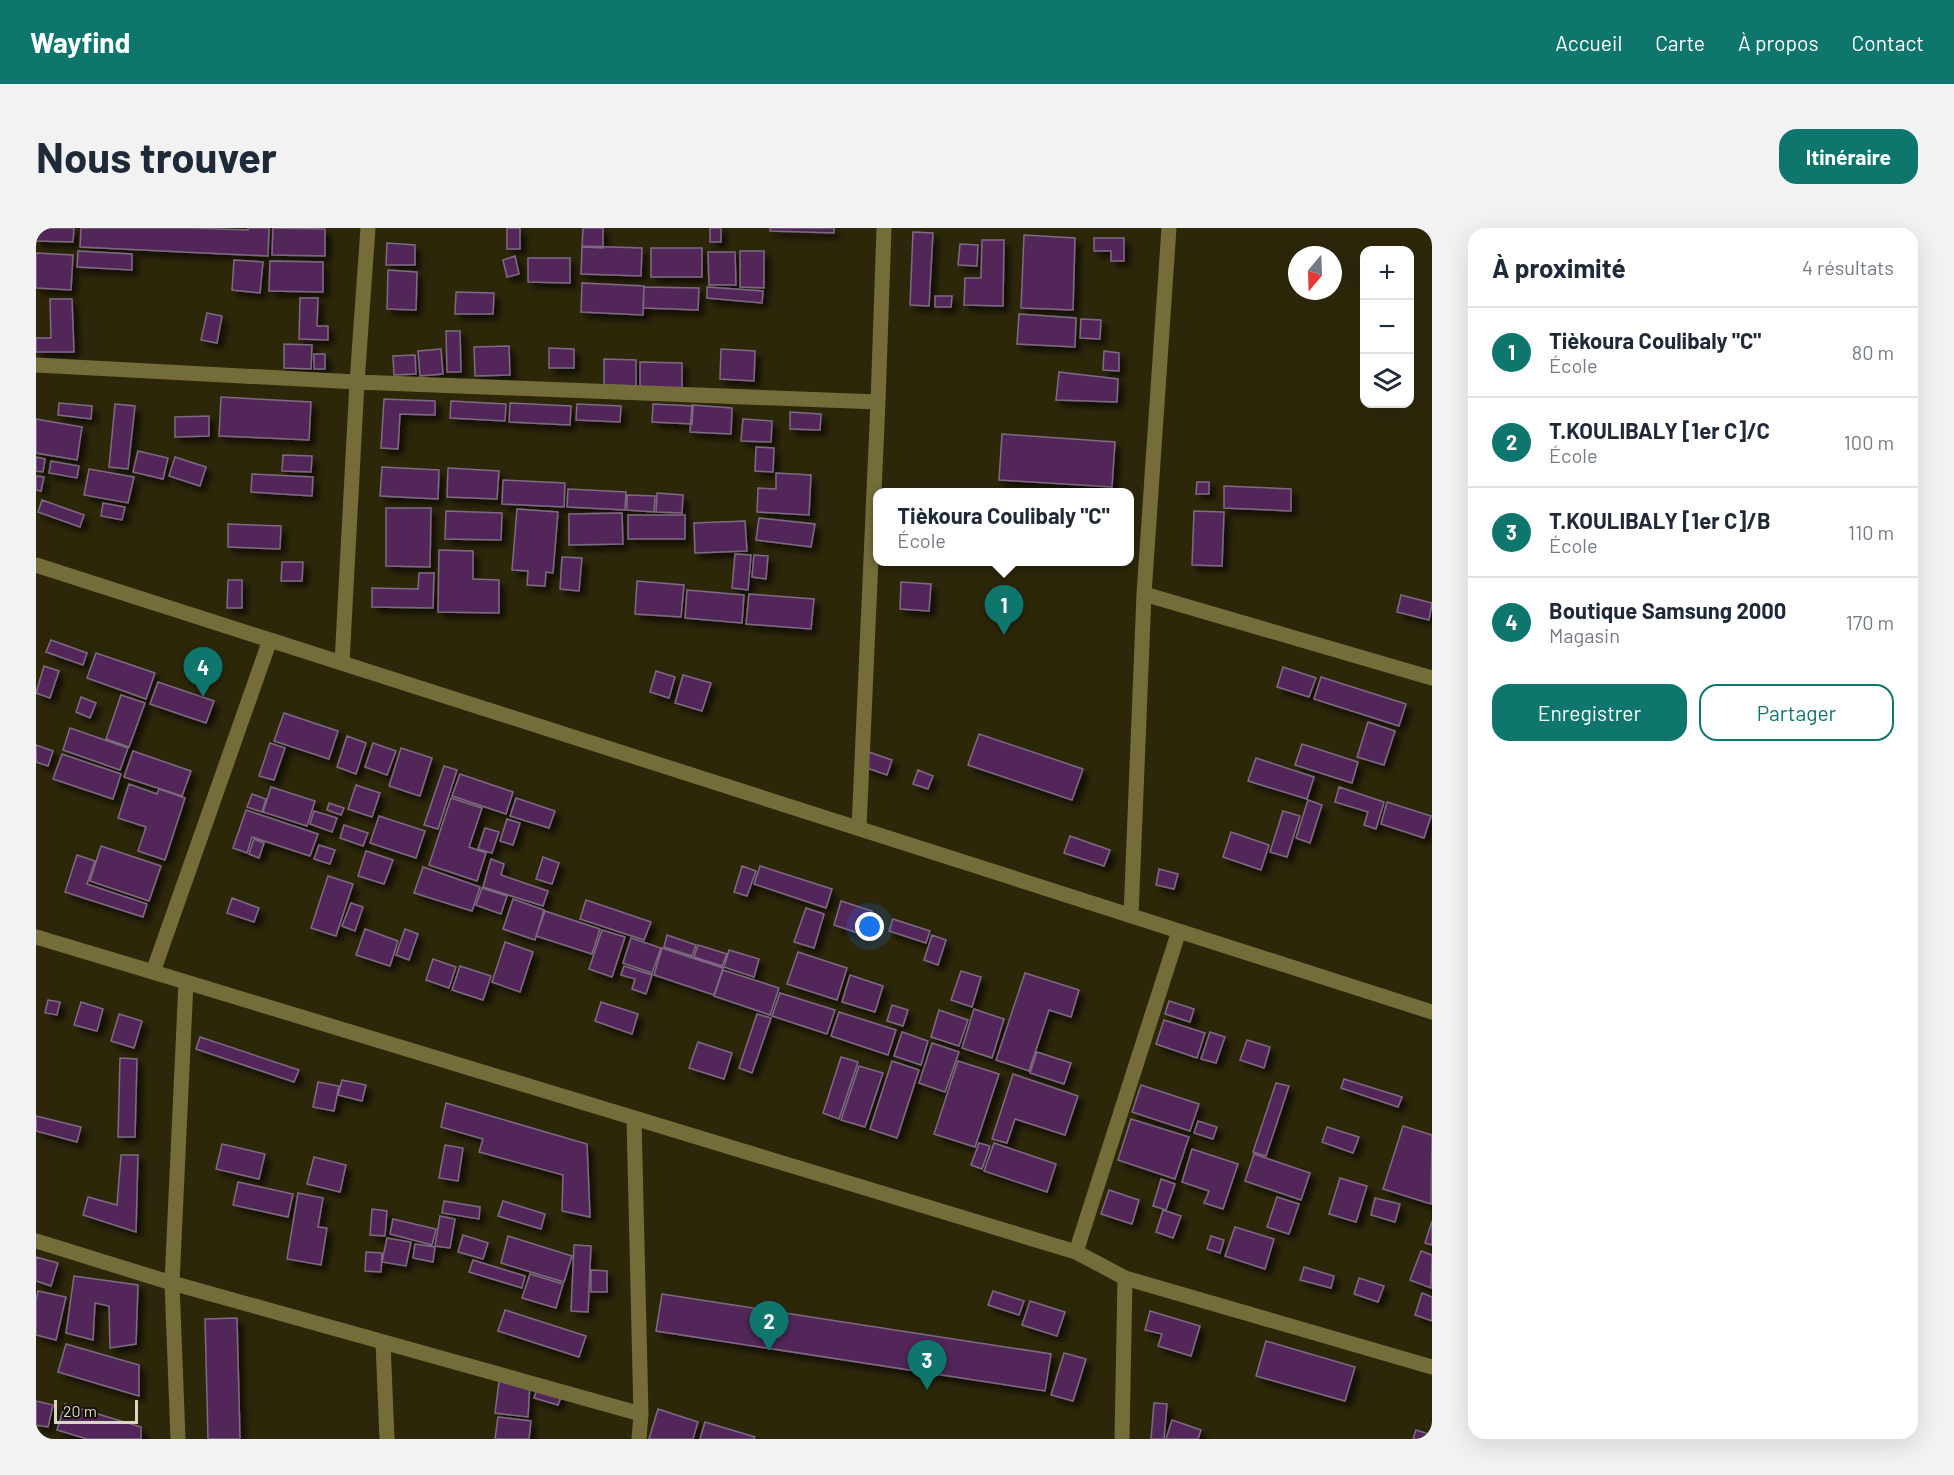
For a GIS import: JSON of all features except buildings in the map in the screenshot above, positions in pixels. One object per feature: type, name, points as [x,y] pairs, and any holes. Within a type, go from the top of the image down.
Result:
[{"type":"street","points":[[342,663],[368,228]]},
{"type":"street","points":[[874,488],[884,228]]},
{"type":"street","points":[[1131,916],[1144,594],[1168,228]]},
{"type":"street","points":[[36,365],[357,382],[878,402]]},
{"type":"street","points":[[859,828],[873,514]]},
{"type":"street","points":[[36,565],[1432,1012]]},
{"type":"street","points":[[1144,594],[1432,678]]},
{"type":"street","points":[[153,972],[270,640]]},
{"type":"street","points":[[1076,1252],[1179,931]]},
{"type":"street","points":[[36,937],[1076,1252],[1125,1278],[1432,1367]]},
{"type":"street","points":[[178,1439],[172,1283],[186,982]]},
{"type":"street","points":[[634,1119],[639,1439]]},
{"type":"street","points":[[36,1241],[172,1283],[640,1414]]},
{"type":"street","points":[[1122,1439],[1125,1278]]},
{"type":"street","points":[[383,1342],[387,1439]]},
{"type":"place","name":"Tièkoura Coulibaly \"C\"","points":[[1004,635]]},
{"type":"place","name":"Boutique Samsung 2000","points":[[203,697]]},
{"type":"place","name":"T.KOULIBALY [1er C]/C","points":[[769,1351]]},
{"type":"place","name":"T.KOULIBALY [1er C]/B","points":[[927,1390]]}]
